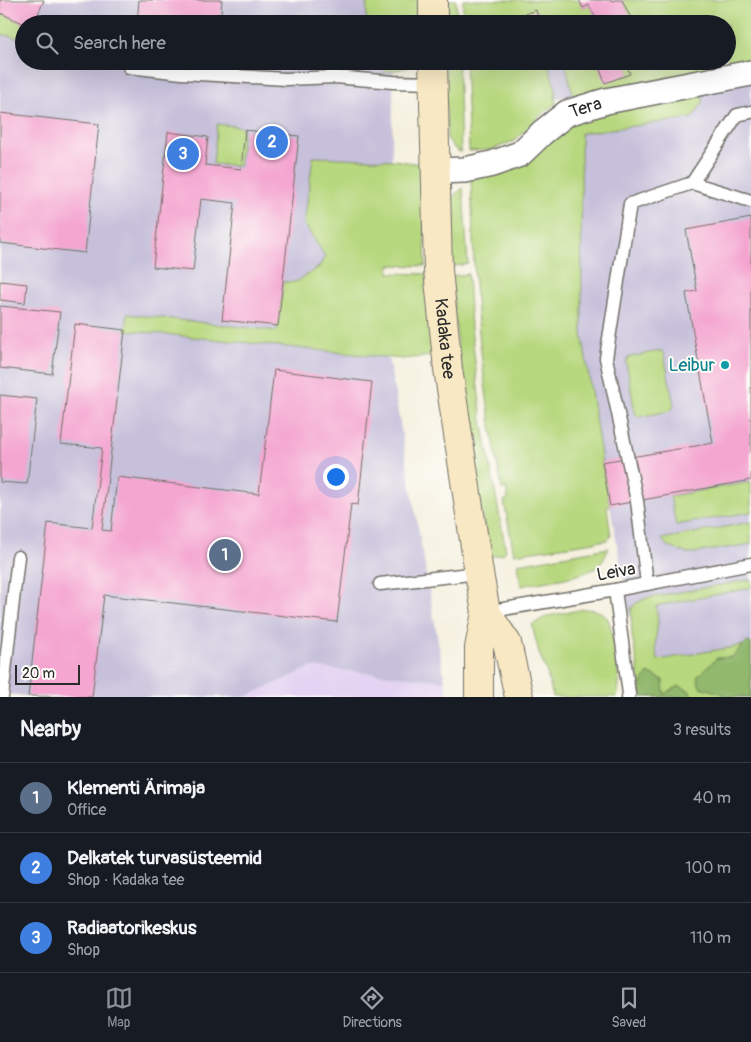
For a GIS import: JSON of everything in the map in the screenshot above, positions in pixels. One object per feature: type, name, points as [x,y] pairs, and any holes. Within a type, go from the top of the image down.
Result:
[{"type":"main road","points":[[433,15],[434,0]]},
{"type":"main road","name":"Kadaka tee","points":[[433,72],[438,270],[448,369],[486,612],[479,648],[479,695]]},
{"type":"main road","name":"Kadaka tee","points":[[486,612],[507,643],[519,697]]},
{"type":"main road","points":[[479,695],[501,695],[506,697]]},
{"type":"street","name":"Tera","points":[[435,171],[466,170],[492,164],[520,154],[567,113],[606,101],[751,73]]},
{"type":"lane","points":[[156,70],[286,79],[335,77],[393,82],[433,72]]},
{"type":"lane","points":[[692,183],[737,115],[751,112]]},
{"type":"lane","points":[[647,584],[637,501],[606,358],[630,204],[692,183],[751,201]]},
{"type":"lane","points":[[2,697],[4,652],[18,557]]},
{"type":"lane","name":"Leiva","points":[[486,612],[751,564]]},
{"type":"lane","points":[[380,584],[479,574]]},
{"type":"lane","points":[[615,590],[628,697]]},
{"type":"shaded area","points":[[0,0],[395,0],[395,15],[15,15],[15,70],[394,70],[387,349],[445,681],[312,667],[245,697],[33,697],[0,693]]},
{"type":"shaded area","points":[[499,0],[751,0],[751,697],[645,697],[602,462],[582,333],[581,133],[577,94],[507,109],[500,70],[736,70],[736,15],[498,15]]},
{"type":"shaded area","points":[[312,667],[445,681],[448,697],[245,697]]},
{"type":"green space","points":[[367,0],[422,0],[422,15],[366,15]]},
{"type":"green space","points":[[445,0],[456,0],[457,15],[445,15]]},
{"type":"green space","points":[[463,0],[579,0],[583,8],[589,5],[594,15],[537,15],[536,11],[530,15],[463,15]]},
{"type":"green space","points":[[622,0],[751,0],[751,63],[736,66],[736,15],[630,15]]},
{"type":"green space","points":[[0,13],[15,20],[15,37],[0,34]]},
{"type":"green space","points":[[445,70],[458,70],[461,153],[453,147],[447,138]]},
{"type":"green space","points":[[465,70],[550,70],[556,89],[556,103],[514,141],[491,150],[469,151]]},
{"type":"green space","points":[[567,70],[621,70],[630,74],[628,70],[712,70],[573,95]]},
{"type":"green space","points":[[702,95],[703,102],[692,118],[581,133],[582,333],[610,506],[607,507],[611,536],[608,540],[514,554],[504,501],[508,499],[506,488],[502,489],[481,356],[475,278],[471,180],[573,122],[591,116]]},
{"type":"green space","points":[[217,124],[243,127],[239,166],[213,164]]},
{"type":"green space","points":[[313,157],[393,160],[421,164],[426,266],[390,265],[389,273],[427,274],[434,356],[402,359],[125,330],[127,314],[277,331],[283,282],[295,282],[319,267],[325,256],[304,224]]},
{"type":"green space","points":[[463,188],[468,264],[449,267],[449,205],[453,196]]},
{"type":"green space","points":[[468,274],[471,328],[482,421],[506,551],[503,554],[489,557],[463,403],[451,276]]},
{"type":"green space","points":[[662,351],[664,354],[674,406],[670,411],[638,417],[635,413],[626,362],[630,357]]},
{"type":"green space","points":[[751,482],[751,512],[676,525],[670,496]]},
{"type":"green space","points":[[751,522],[751,544],[688,554],[667,546],[662,539]]},
{"type":"green space","points":[[608,548],[602,562],[592,570],[573,576],[521,586],[518,564]]},
{"type":"green space","points":[[751,580],[751,588],[656,606],[658,621],[655,646],[658,660],[751,644],[751,697],[638,697],[638,668],[632,636],[631,609],[635,604],[646,598]]},
{"type":"green space","points":[[591,609],[603,614],[610,624],[619,685],[617,697],[553,697],[532,625],[547,616]]},
{"type":"green space","points":[[746,642],[751,643],[751,697],[724,697],[724,694],[700,687],[697,677],[717,658],[732,657]]},
{"type":"green space","points":[[648,673],[663,680],[664,694],[679,686],[690,691],[692,697],[642,697],[640,686]]},
{"type":"building","points":[[0,0],[44,0],[38,15],[15,15],[15,20],[0,13]]},
{"type":"building","points":[[139,0],[222,0],[221,15],[138,15]]},
{"type":"building","points":[[579,0],[622,0],[630,15],[594,15],[589,5],[583,8]]},
{"type":"building","points":[[536,10],[537,15],[522,15]]},
{"type":"building","points":[[600,70],[628,70],[630,74],[605,83]]},
{"type":"building","points":[[0,113],[99,124],[85,253],[0,243]]},
{"type":"building","points":[[245,130],[299,136],[278,326],[222,320],[235,203],[201,199],[193,271],[153,267],[168,132],[208,137],[205,165],[241,169]]},
{"type":"building","name":"Leibur","points":[[751,218],[751,480],[610,506],[602,462],[713,443],[686,293],[697,291],[686,230]]},
{"type":"building","points":[[0,281],[27,284],[25,303],[0,300]]},
{"type":"building","points":[[0,306],[60,312],[52,374],[0,368]]},
{"type":"building","points":[[75,324],[125,330],[102,530],[111,531],[117,477],[259,494],[274,370],[372,382],[358,505],[351,504],[337,622],[104,595],[92,697],[28,696],[48,523],[92,528],[102,448],[61,444]]},
{"type":"building","points":[[0,395],[37,399],[27,484],[0,482]]},
{"type":"place","name":"Delkatek turvasüsteemid","points":[[272,142]]},
{"type":"place","name":"Radiaatorikeskus","points":[[183,154]]},
{"type":"place","name":"Leibur","points":[[725,365]]},
{"type":"place","name":"Klementi Ärimaja","points":[[225,555]]}]
